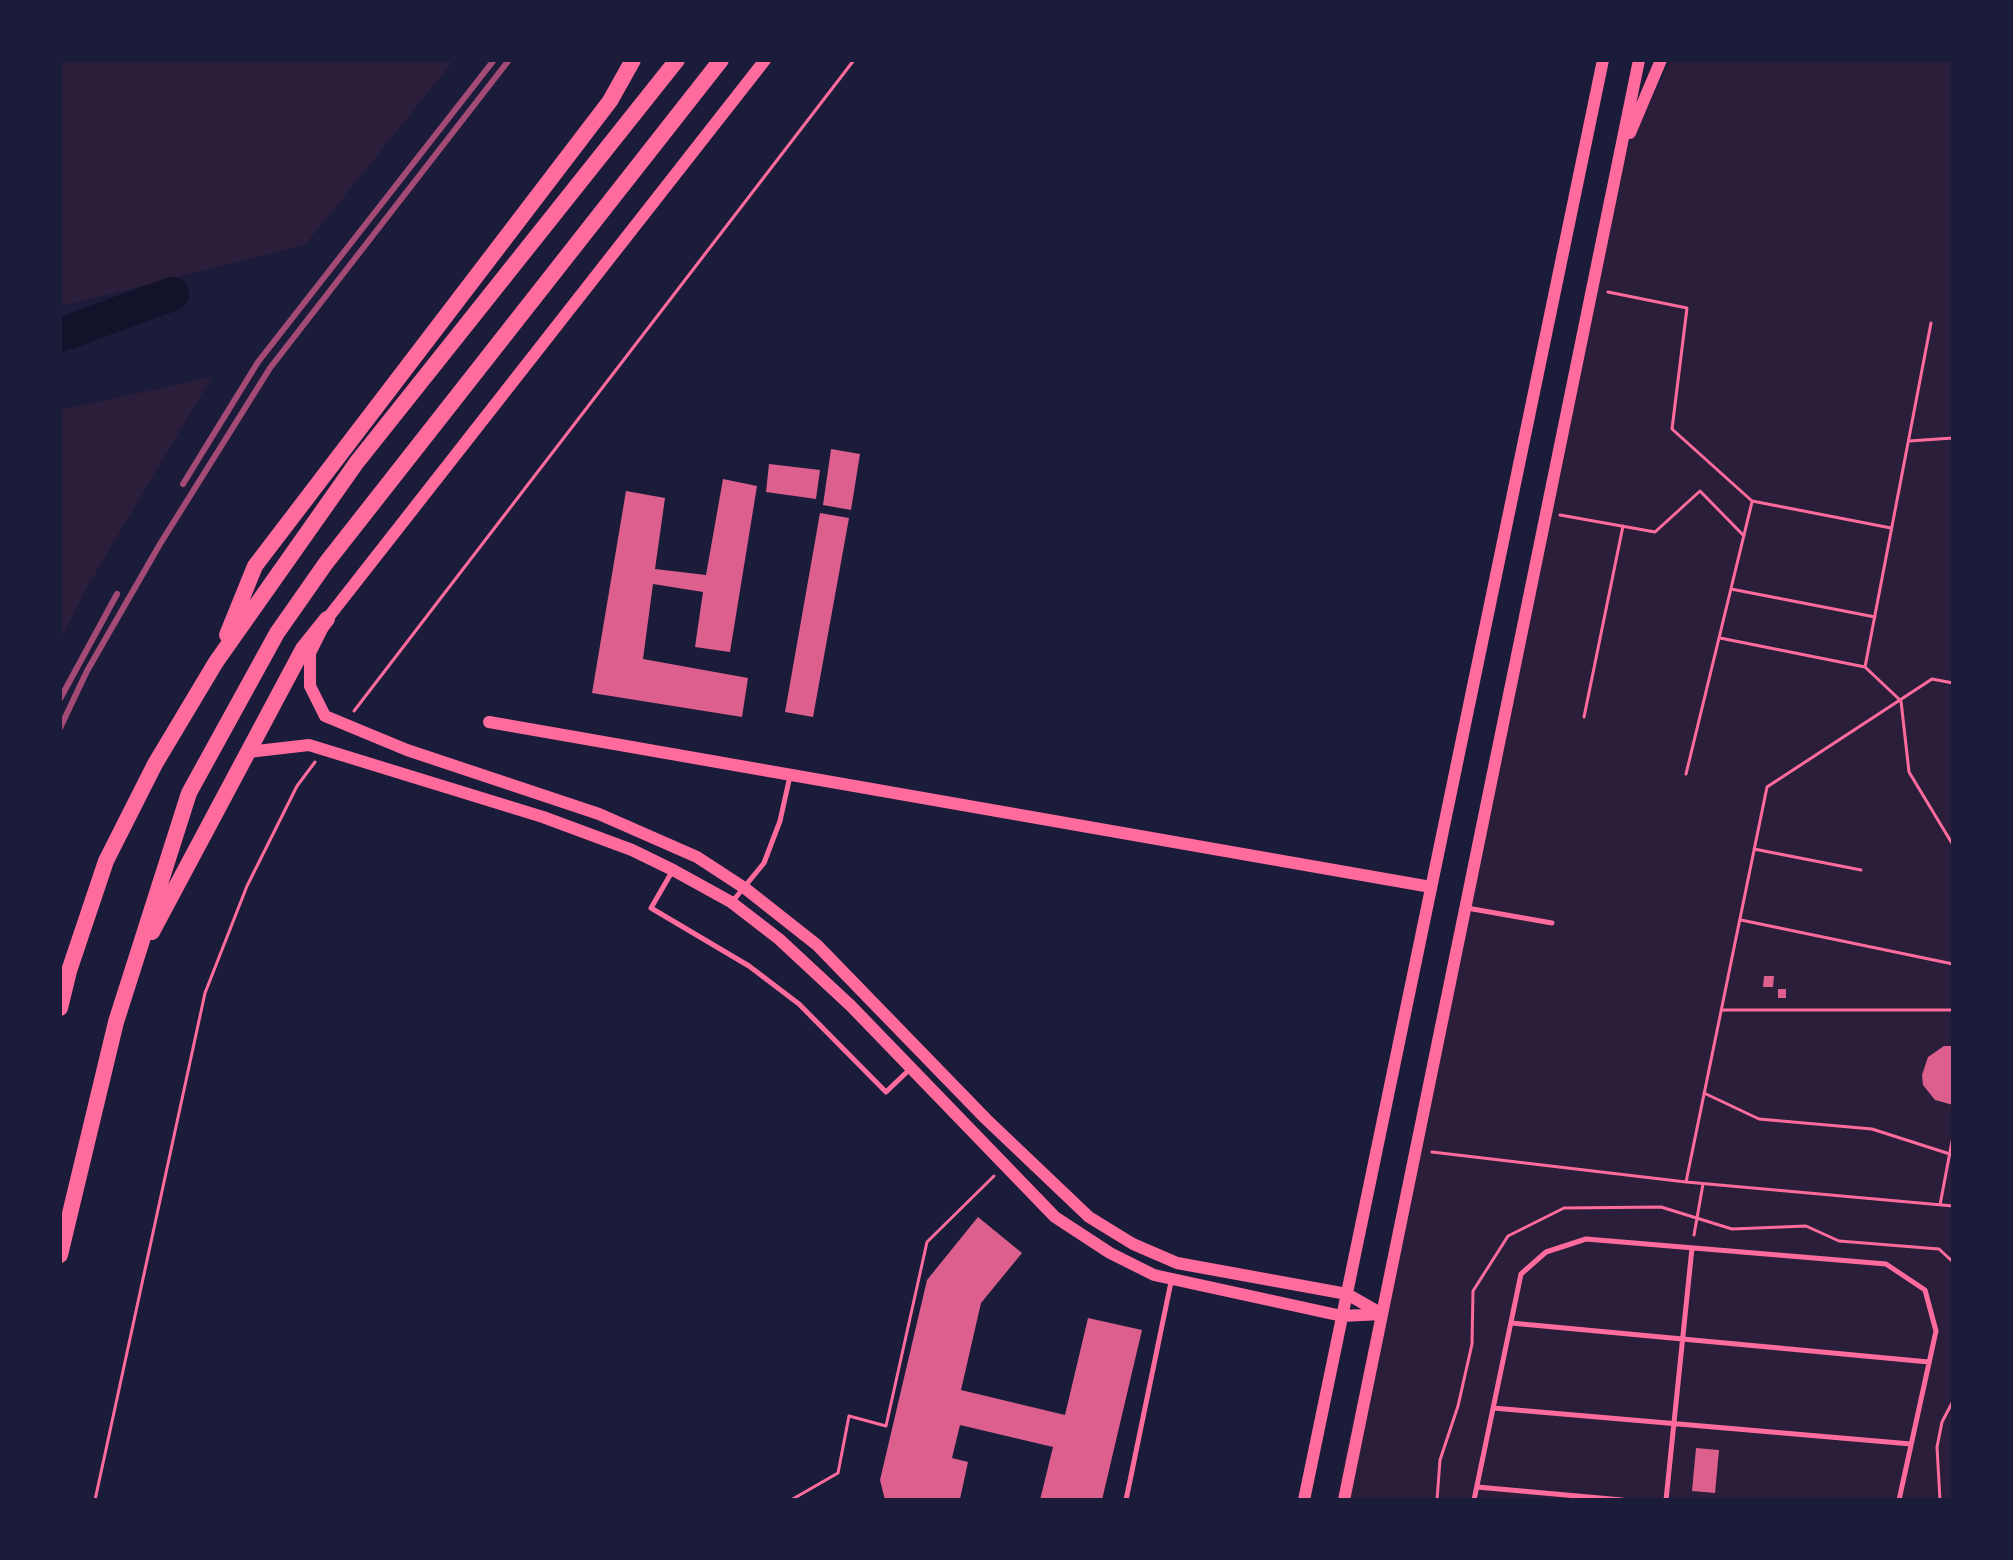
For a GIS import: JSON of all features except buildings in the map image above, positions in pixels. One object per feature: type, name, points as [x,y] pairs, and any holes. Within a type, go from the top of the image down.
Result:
[{"type":"main road","points":[[610,101],[633,60]]},
{"type":"main road","points":[[216,662],[255,566],[643,60]]},
{"type":"main road","points":[[60,1008],[69,971],[106,861],[155,764],[216,662],[357,462],[677,60]]},
{"type":"main road","points":[[60,1255],[132,968],[189,793],[277,633],[326,563],[721,60]]},
{"type":"main road","points":[[132,968],[303,649],[327,619]]},
{"type":"street","points":[[765,60],[327,619],[310,653],[310,686],[325,716],[407,750],[599,814],[697,857],[746,889],[817,945],[986,1119],[1089,1217],[1133,1244],[1177,1263],[1347,1294],[1382,1314]]},
{"type":"street","points":[[1304,1500],[1603,60]]},
{"type":"street","points":[[1344,1500],[1639,60]]},
{"type":"street","points":[[1617,170],[1661,60]]},
{"type":"street","points":[[489,722],[1431,887]]},
{"type":"street","points":[[248,752],[309,745],[543,817],[632,850],[673,870],[731,902],[779,939],[911,1068],[1055,1217],[1110,1253],[1154,1275],[1342,1316],[1382,1314]]},
{"type":"lane","points":[[731,902],[746,889],[764,863],[780,821],[790,775]]},
{"type":"lane","points":[[673,870],[651,908],[749,966],[799,1004],[886,1092],[911,1068]]},
{"type":"lane","points":[[1466,908],[1552,923]]},
{"type":"lane","points":[[1474,1500],[1521,1274],[1546,1252],[1586,1239],[1886,1264],[1925,1290],[1936,1331],[1899,1500]]},
{"type":"lane","points":[[1666,1500],[1692,1248]]},
{"type":"lane","points":[[1126,1500],[1172,1278]]},
{"type":"lane","points":[[1511,1323],[1929,1362]]},
{"type":"lane","points":[[1493,1408],[1911,1444]]},
{"type":"lane","points":[[1477,1487],[1622,1500]]},
{"type":"path","points":[[344,724],[854,60]]},
{"type":"path","points":[[1592,289],[1687,308],[1672,429],[1752,501],[1892,528]]},
{"type":"path","points":[[1865,667],[1931,323]]},
{"type":"path","points":[[1908,441],[1953,438]]},
{"type":"path","points":[[1547,512],[1655,532],[1700,491],[1744,536]]},
{"type":"path","points":[[1686,774],[1752,501]]},
{"type":"path","points":[[1584,717],[1623,526]]},
{"type":"path","points":[[1731,589],[1875,617]]},
{"type":"path","points":[[1719,638],[1865,667],[1901,701],[1909,772],[1953,845]]},
{"type":"path","points":[[1686,1182],[1767,787],[1932,679],[1953,683]]},
{"type":"path","points":[[95,1500],[205,993],[247,886],[297,786],[324,750]]},
{"type":"path","points":[[1754,849],[1861,870]]},
{"type":"path","points":[[1740,920],[1953,964]]},
{"type":"path","points":[[1721,1010],[1953,1010]]},
{"type":"path","points":[[1704,1093],[1759,1119],[1872,1129],[1951,1155]]},
{"type":"path","points":[[1940,1205],[1953,1136]]},
{"type":"path","points":[[1416,1150],[1703,1184],[1953,1206]]},
{"type":"path","points":[[791,1500],[838,1473],[849,1416],[886,1426],[927,1242],[1005,1165]]},
{"type":"path","points":[[1692,1248],[1703,1184]]},
{"type":"path","points":[[1437,1500],[1440,1460],[1458,1406],[1472,1344],[1473,1291],[1508,1236],[1564,1208],[1661,1207],[1732,1229],[1806,1226],[1839,1241],[1939,1249],[1953,1262]]},
{"type":"path","points":[[1940,1500],[1937,1447],[1942,1422],[1953,1401]]},
{"type":"shaded area","points":[[60,60],[454,60],[305,245],[60,307]]},
{"type":"shaded area","points":[[1671,60],[1953,60],[1953,1500],[1336,1500],[1619,164]]},
{"type":"shaded area","points":[[212,377],[90,582],[60,641],[60,410]]},
{"type":"waterway","points":[[60,335],[172,294]]},
{"type":"railway","points":[[183,484],[258,362],[494,60]]},
{"type":"railway","points":[[60,728],[87,671],[160,544],[270,368],[509,60]]},
{"type":"railway","points":[[60,699],[117,594]]}]
